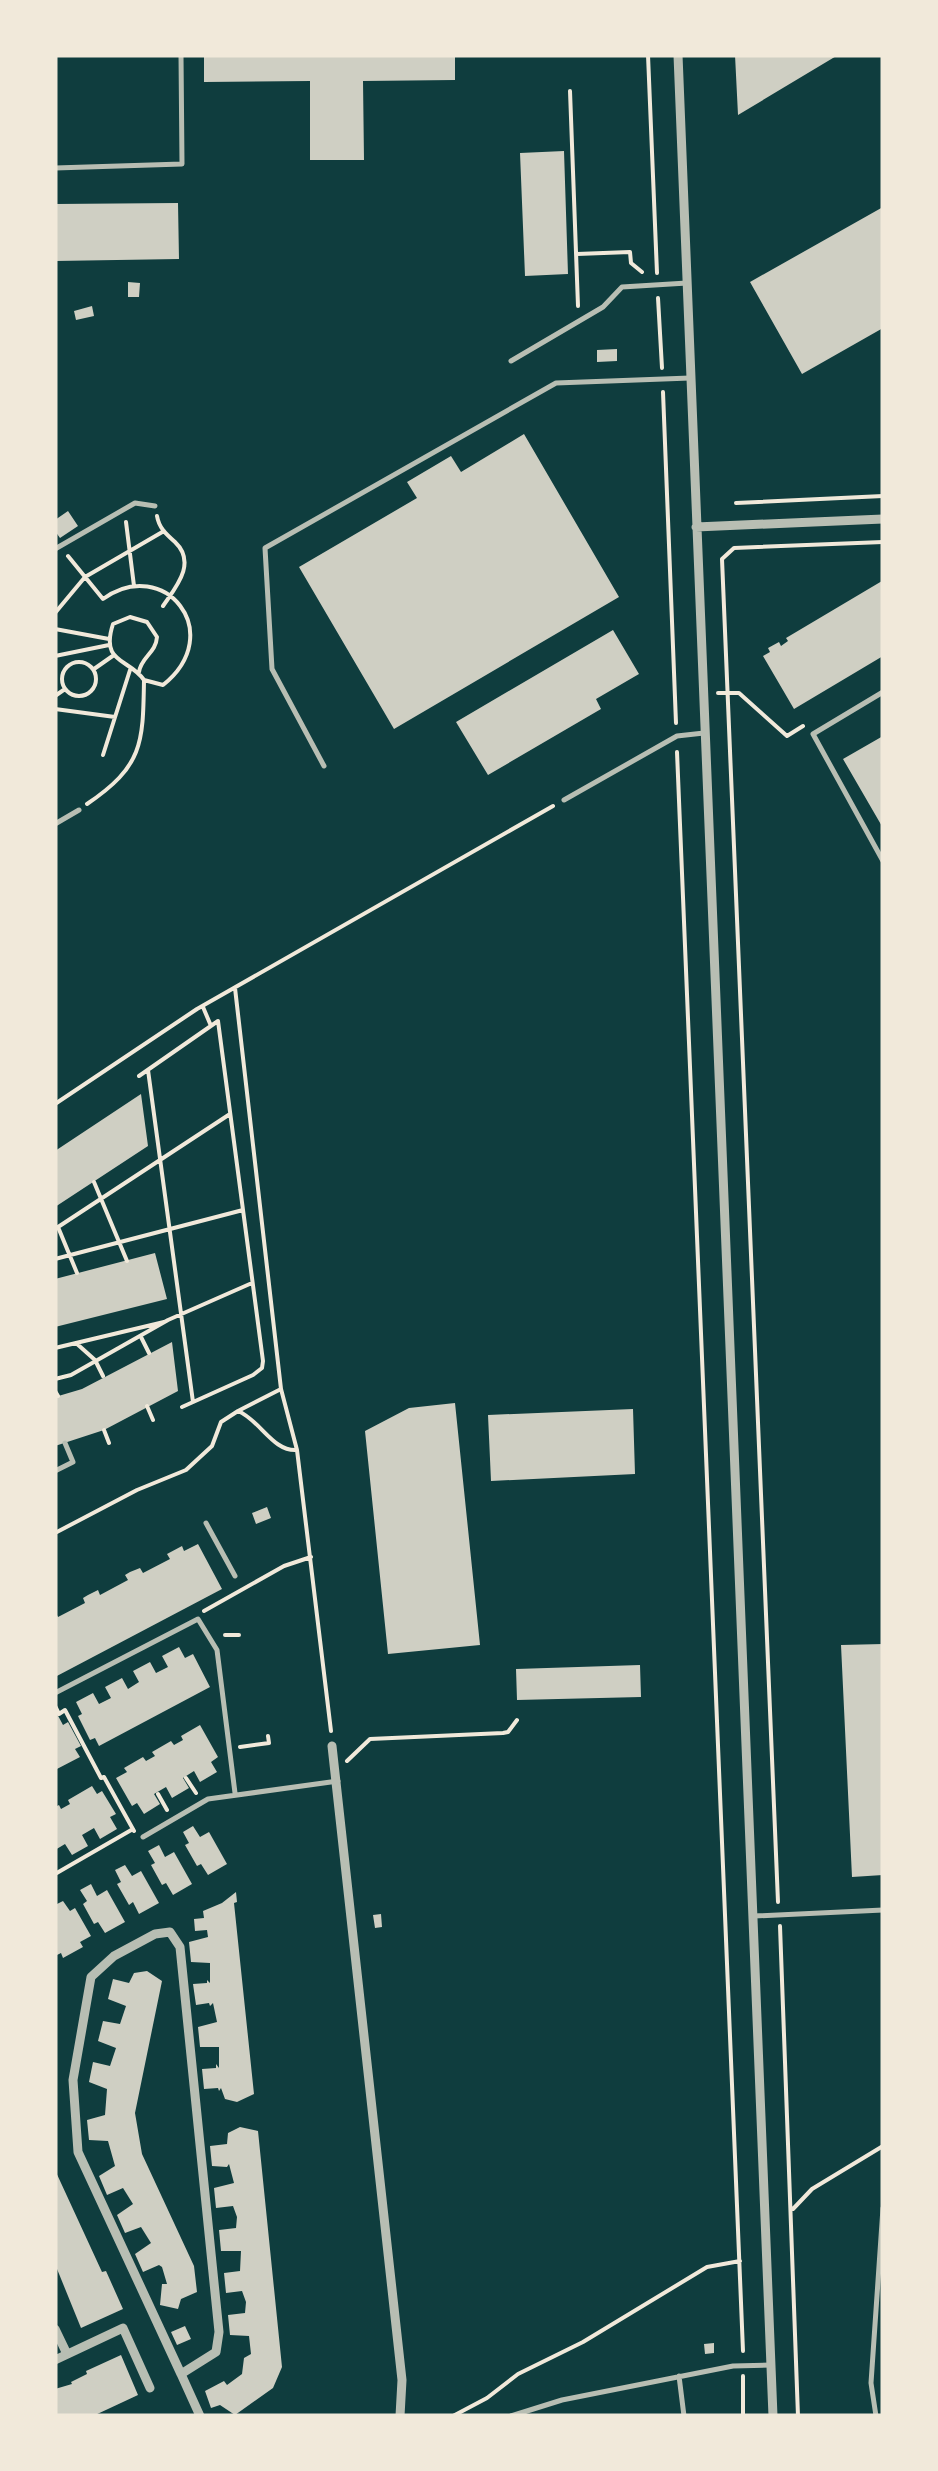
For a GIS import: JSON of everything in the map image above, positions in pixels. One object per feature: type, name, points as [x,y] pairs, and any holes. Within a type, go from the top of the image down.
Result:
[{"type":"street","points":[[678,55],[772,2416]]},
{"type":"street","points":[[696,528],[883,519]]},
{"type":"street","points":[[332,1746],[402,2380],[400,2416]]},
{"type":"street","points":[[182,2374],[216,2352],[219,2332],[180,1946],[170,1932],[155,1934],[114,1956],[90,1977],[73,2080],[78,2152],[200,2416]]},
{"type":"street","points":[[55,2360],[123,2328],[150,2388]]},
{"type":"street","points":[[55,2330],[66,2354]]},
{"type":"lane","points":[[55,168],[182,164],[180,55]]},
{"type":"lane","points":[[511,361],[603,307],[622,287],[687,284]]},
{"type":"lane","points":[[324,766],[272,669],[265,548],[556,382],[690,378]]},
{"type":"lane","points":[[58,548],[135,503],[155,506]]},
{"type":"lane","points":[[883,692],[813,734],[883,861]]},
{"type":"lane","points":[[564,800],[676,736],[705,732]]},
{"type":"lane","points":[[55,824],[79,810]]},
{"type":"lane","points":[[55,1471],[73,1462],[65,1443]]},
{"type":"lane","points":[[206,1523],[235,1576]]},
{"type":"lane","points":[[55,1693],[198,1620],[216,1650],[235,1793]]},
{"type":"lane","points":[[142,1839],[208,1799],[337,1776]]},
{"type":"lane","points":[[754,1916],[883,1910]]},
{"type":"lane","points":[[876,2416],[871,2383],[883,2208]]},
{"type":"lane","points":[[511,2416],[562,2400],[680,2376],[742,2365],[771,2366]]},
{"type":"lane","points":[[680,2376],[684,2416]]},
{"type":"path","points":[[570,91],[579,321]]},
{"type":"path","points":[[576,254],[630,252],[631,264],[636,269],[657,270]]},
{"type":"path","points":[[665,488],[740,2260],[743,2416]]},
{"type":"path","points":[[736,503],[883,496]]},
{"type":"path","points":[[155,506],[158,524],[182,549],[184,557],[182,579],[162,606]]},
{"type":"path","points":[[124,510],[134,586]]},
{"type":"path","points":[[55,612],[85,577],[164,531]]},
{"type":"path","points":[[798,2416],[722,559],[729,550],[883,542]]},
{"type":"path","points":[[58,548],[103,599],[134,586],[170,596],[188,620],[188,656],[178,673],[163,685],[144,680]]},
{"type":"path","points":[[79,810],[133,764],[143,728],[144,680],[140,665],[157,644],[152,626],[130,618],[114,624],[110,642],[114,656],[130,670],[139,672]]},
{"type":"path","points":[[55,629],[110,642]]},
{"type":"path","points":[[55,656],[110,642]]},
{"type":"path","points":[[94,669],[114,656]]},
{"type":"path","points":[[85,662],[94,669],[97,680],[87,694],[76,696],[65,689],[62,674],[69,664],[85,662]]},
{"type":"path","points":[[103,755],[130,670]]},
{"type":"path","points":[[55,696],[65,689]]},
{"type":"path","points":[[703,694],[739,692],[787,736],[803,727]]},
{"type":"path","points":[[55,709],[115,717]]},
{"type":"path","points":[[55,1104],[202,1006],[564,800]]},
{"type":"path","points":[[236,988],[282,1388],[297,1450],[332,1746]]},
{"type":"path","points":[[202,1006],[211,1026]]},
{"type":"path","points":[[139,1076],[218,1022],[262,1368],[182,1407]]},
{"type":"path","points":[[148,1070],[193,1402]]},
{"type":"path","points":[[77,1273],[57,1228],[230,1114]]},
{"type":"path","points":[[94,1182],[127,1260]]},
{"type":"path","points":[[55,1259],[243,1210]]},
{"type":"path","points":[[55,1379],[71,1376],[168,1320],[252,1283]]},
{"type":"path","points":[[55,1348],[168,1320]]},
{"type":"path","points":[[140,1338],[149,1353]]},
{"type":"path","points":[[76,1343],[95,1360],[103,1376]]},
{"type":"path","points":[[55,1533],[137,1490],[186,1470],[212,1446],[222,1422],[282,1388]]},
{"type":"path","points":[[147,1406],[153,1420]]},
{"type":"path","points":[[238,1412],[255,1422],[281,1448],[297,1450]]},
{"type":"path","points":[[104,1430],[109,1443]]},
{"type":"path","points":[[198,1620],[204,1610],[284,1566],[311,1557]]},
{"type":"path","points":[[67,1698],[55,1705],[59,1714],[65,1710],[101,1778],[104,1777],[142,1839]]},
{"type":"path","points":[[337,1776],[370,1739],[502,1733],[508,1732],[517,1720]]},
{"type":"path","points":[[240,1747],[269,1743],[268,1736]]},
{"type":"path","points":[[186,1778],[196,1793]]},
{"type":"path","points":[[158,1794],[168,1810]]},
{"type":"path","points":[[792,2210],[812,2188],[883,2146]]},
{"type":"path","points":[[453,2416],[518,2374],[583,2342],[707,2267],[740,2260]]},
{"type":"building","points":[[204,55],[455,55],[455,80],[363,81],[364,160],[310,160],[310,81],[204,82]]},
{"type":"building","points":[[735,55],[838,55],[738,115]]},
{"type":"building","points":[[564,151],[568,274],[525,276],[520,153]]},
{"type":"building","points":[[178,203],[179,259],[55,261],[55,204]]},
{"type":"building","points":[[883,207],[883,328],[802,374],[750,282]]},
{"type":"building","points":[[128,282],[140,283],[139,297],[128,297]]},
{"type":"building","points":[[92,306],[94,316],[76,320],[74,311]]},
{"type":"building","points":[[617,349],[617,361],[597,362],[597,350]]},
{"type":"building","points":[[524,434],[619,597],[394,729],[299,567],[417,498],[407,482],[451,456],[461,472]]},
{"type":"building","points":[[68,511],[78,526],[60,538],[55,520]]},
{"type":"building","points":[[882,581],[883,656],[794,709],[763,656],[770,652],[768,648],[779,642],[781,646],[788,641],[786,638]]},
{"type":"building","points":[[613,630],[639,674],[596,699],[601,709],[488,775],[456,722]]},
{"type":"building","points":[[883,736],[883,828],[843,759]]},
{"type":"building","points":[[141,1094],[148,1146],[55,1207],[55,1151]]},
{"type":"building","points":[[155,1253],[167,1299],[55,1327],[55,1279]]},
{"type":"building","points":[[172,1342],[178,1391],[104,1430],[55,1446],[55,1397],[82,1389]]},
{"type":"building","points":[[455,1403],[480,1645],[388,1654],[365,1431],[409,1408]]},
{"type":"building","points":[[633,1409],[635,1474],[491,1481],[488,1415]]},
{"type":"building","points":[[267,1507],[271,1518],[256,1524],[252,1513]]},
{"type":"building","points":[[198,1544],[222,1589],[55,1677],[55,1611],[58,1617],[85,1603],[83,1598],[88,1595],[98,1590],[100,1595],[128,1580],[125,1575],[130,1572],[140,1568],[143,1573],[170,1559],[167,1554],[182,1546],[184,1551]]},
{"type":"building","points":[[883,1644],[883,1875],[852,1877],[841,1645]]},
{"type":"building","points":[[179,1647],[185,1658],[193,1654],[210,1687],[99,1746],[95,1738],[90,1740],[76,1702],[93,1693],[99,1704],[111,1698],[105,1687],[122,1678],[128,1689],[139,1682],[133,1671],[150,1662],[156,1673],[168,1667],[162,1656]]},
{"type":"building","points":[[640,1665],[641,1697],[517,1700],[516,1669]]},
{"type":"building","points":[[55,1710],[63,1725],[68,1722],[81,1746],[75,1749],[80,1757],[55,1770]]},
{"type":"building","points":[[200,1725],[218,1757],[211,1762],[217,1772],[200,1782],[194,1771],[183,1778],[189,1788],[172,1798],[166,1787],[154,1794],[160,1804],[144,1814],[137,1803],[132,1806],[116,1778],[127,1772],[124,1768],[143,1757],[146,1761],[155,1756],[152,1752],[171,1741],[174,1745],[183,1740],[181,1736]]},
{"type":"building","points":[[92,1786],[97,1794],[102,1791],[116,1814],[110,1817],[117,1829],[100,1839],[94,1828],[82,1835],[88,1846],[72,1855],[65,1844],[55,1850],[55,1807],[59,1805],[61,1809],[70,1804],[68,1800]]},
{"type":"building","points":[[193,1826],[200,1837],[209,1832],[227,1864],[208,1875],[201,1864],[197,1866],[185,1845],[189,1843],[183,1832]]},
{"type":"building","points":[[159,1845],[165,1857],[174,1852],[192,1884],[173,1895],[151,1865],[155,1863],[148,1851]]},
{"type":"building","points":[[125,1865],[132,1876],[141,1871],[159,1903],[139,1914],[133,1902],[129,1905],[117,1884],[121,1882],[115,1870]]},
{"type":"building","points":[[91,1884],[97,1896],[107,1890],[125,1922],[105,1933],[98,1922],[94,1924],[80,1890]]},
{"type":"building","points":[[236,1892],[254,2094],[237,2102],[225,2099],[221,2088],[204,2089],[202,2069],[216,2068],[216,2064],[219,2068],[219,2047],[200,2047],[198,2027],[217,2022],[213,2003],[196,2005],[193,1984],[207,1980],[210,1983],[210,1963],[191,1962],[189,1942],[208,1937],[207,1930],[195,1931],[194,1919],[204,1918],[203,1911]]},
{"type":"building","points":[[63,1901],[70,1911],[75,1908],[91,1936],[80,1942],[83,1947],[63,1958],[61,1953],[55,1956],[55,1905]]},
{"type":"building","points":[[381,1914],[382,1927],[375,1928],[373,1915]]},
{"type":"building","points":[[147,1971],[162,1981],[135,2113],[142,2154],[194,2266],[197,2292],[181,2299],[178,2309],[160,2305],[162,2284],[167,2284],[162,2267],[143,2272],[135,2254],[151,2243],[141,2227],[125,2233],[117,2215],[133,2204],[123,2188],[107,2195],[99,2176],[115,2166],[108,2141],[89,2140],[87,2120],[105,2115],[107,2089],[89,2082],[93,2062],[110,2066],[116,2048],[98,2041],[103,2021],[120,2024],[126,2006],[108,1999],[113,1979],[129,1983],[134,1973]]},
{"type":"building","points":[[240,2127],[258,2131],[282,2367],[273,2388],[235,2415],[220,2405],[211,2408],[205,2391],[224,2381],[227,2385],[242,2374],[244,2358],[251,2354],[249,2336],[230,2335],[228,2315],[245,2313],[246,2302],[242,2291],[226,2293],[224,2273],[240,2271],[241,2251],[221,2251],[219,2230],[236,2228],[237,2217],[233,2206],[216,2208],[214,2188],[234,2183],[229,2164],[212,2166],[210,2146],[227,2144],[228,2133]]},
{"type":"building","points":[[55,2170],[123,2309],[81,2328],[55,2264]]},
{"type":"building","points":[[185,2326],[191,2339],[177,2345],[171,2332]]},
{"type":"building","points":[[714,2343],[714,2353],[705,2354],[704,2344]]},
{"type":"building","points":[[121,2355],[138,2395],[93,2416],[55,2416],[55,2389],[72,2384],[86,2371]]}]
